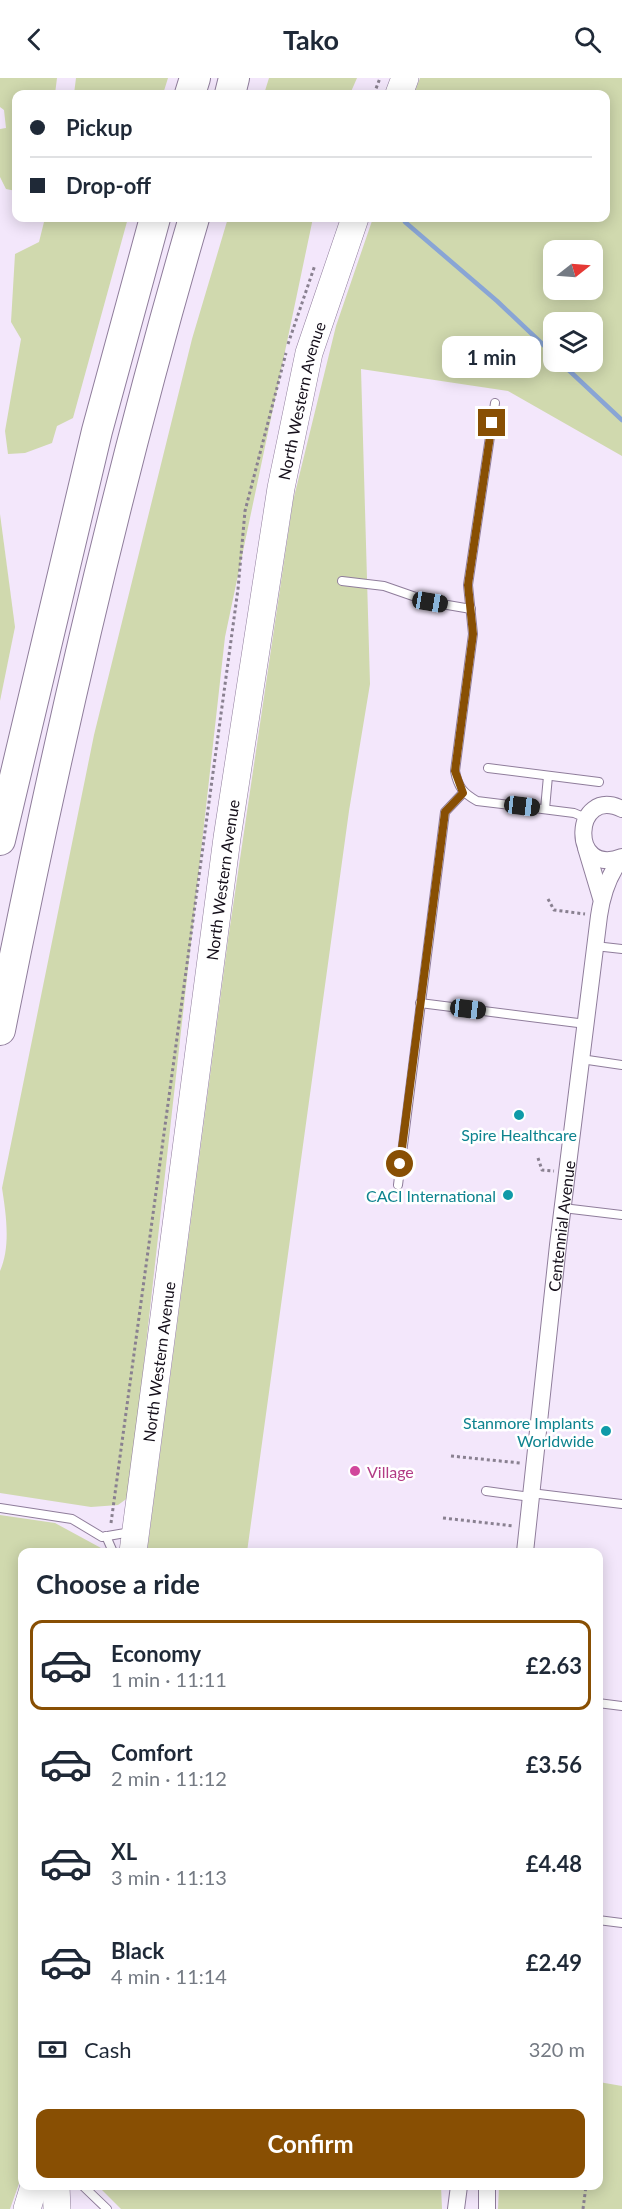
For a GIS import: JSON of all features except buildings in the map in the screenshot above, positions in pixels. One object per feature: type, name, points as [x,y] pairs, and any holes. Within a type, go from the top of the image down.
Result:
[{"type":"highway","points":[[0,840],[89,465],[154,222]]},
{"type":"highway","points":[[0,1030],[26,900],[101,573],[193,222]]},
{"type":"highway","name":"North Western Avenue","points":[[135,1542],[227,838],[281,488],[309,353],[354,222]]},
{"type":"highway","points":[[27,2209],[33,2190]]},
{"type":"highway","points":[[56,2190],[57,2209]]},
{"type":"street","points":[[601,898],[582,832],[586,818],[600,807],[622,809]]},
{"type":"street","points":[[585,846],[598,858],[606,860],[622,857]]},
{"type":"street","points":[[601,898],[613,870],[622,857]]},
{"type":"street","name":"Centennial Avenue","points":[[525,1548],[567,1172],[601,898]]},
{"type":"street","points":[[456,2209],[458,2190]]},
{"type":"street","points":[[487,2209],[488,2190]]},
{"type":"lane","points":[[495,403],[468,585],[473,634],[455,771],[463,793],[477,801],[574,813],[586,818]]},
{"type":"lane","points":[[342,581],[384,586],[430,602],[471,609]]},
{"type":"lane","points":[[488,768],[600,782]]},
{"type":"lane","points":[[545,809],[548,776]]},
{"type":"lane","points":[[398,1185],[445,812],[463,793]]},
{"type":"lane","points":[[594,946],[622,950]]},
{"type":"lane","points":[[420,1003],[586,1024]]},
{"type":"lane","points":[[581,1059],[622,1065]]},
{"type":"lane","points":[[563,1208],[622,1215]]},
{"type":"lane","points":[[486,1491],[622,1504]]},
{"type":"lane","points":[[0,1508],[72,1519],[102,1537],[135,1542]]},
{"type":"lane","points":[[106,1536],[110,1548]]},
{"type":"lane","points":[[603,1704],[622,1706]]},
{"type":"lane","points":[[603,1921],[622,1923]]},
{"type":"lane","points":[[87,2190],[107,2209]]},
{"type":"path","points":[[548,899],[554,910],[598,916]]},
{"type":"path","points":[[538,1158],[542,1170],[567,1172]]},
{"type":"path","points":[[451,1456],[534,1464]]},
{"type":"path","points":[[443,1518],[527,1527]]},
{"type":"path","points":[[583,2209],[585,2190]]},
{"type":"green space","points":[[0,78],[57,78],[56,90],[12,90],[12,190],[6,189],[0,177],[0,129],[6,128],[4,110],[0,107]]},
{"type":"green space","points":[[76,78],[168,78],[164,90],[74,90]]},
{"type":"green space","points":[[269,78],[357,78],[352,90],[265,90]]},
{"type":"green space","points":[[420,78],[622,78],[622,456],[508,391],[361,369],[370,684],[349,811],[248,1548],[148,1548],[228,940],[293,501],[336,326],[372,222],[610,222],[610,90],[416,90]]},
{"type":"green space","points":[[44,222],[127,222],[73,418],[57,426],[52,443],[25,453],[8,454],[5,431],[21,339],[11,322],[15,254],[39,242]]},
{"type":"green space","points":[[227,222],[312,222],[225,637],[129,1497],[118,1505],[91,1507],[0,1493],[0,1271],[7,1241],[2,1188],[94,735],[192,339]]},
{"type":"green space","points":[[0,514],[15,627],[0,701]]},
{"type":"green space","points":[[0,1515],[55,1523],[101,1548],[18,1548],[18,2186],[10,2209],[0,2209]]},
{"type":"green space","points":[[603,2083],[622,2086],[622,2209],[498,2209],[499,2190],[603,2190]]},
{"type":"green space","points":[[102,2190],[441,2190],[442,2209],[121,2209]]},
{"type":"waterway","points":[[405,222],[497,301],[543,345]]},
{"type":"waterway","points":[[571,372],[622,420]]},
{"type":"place","name":"Spire Healthcare","points":[[519,1115]]},
{"type":"place","name":"CACI International","points":[[508,1195]]},
{"type":"place","name":"Stanmore Implants Worldwide","points":[[606,1431]]},
{"type":"place","name":"Village","points":[[355,1471]]},
{"type":"route","points":[[400,1164],[445,812],[463,793],[455,771],[473,634],[468,585],[492,423]]}]
